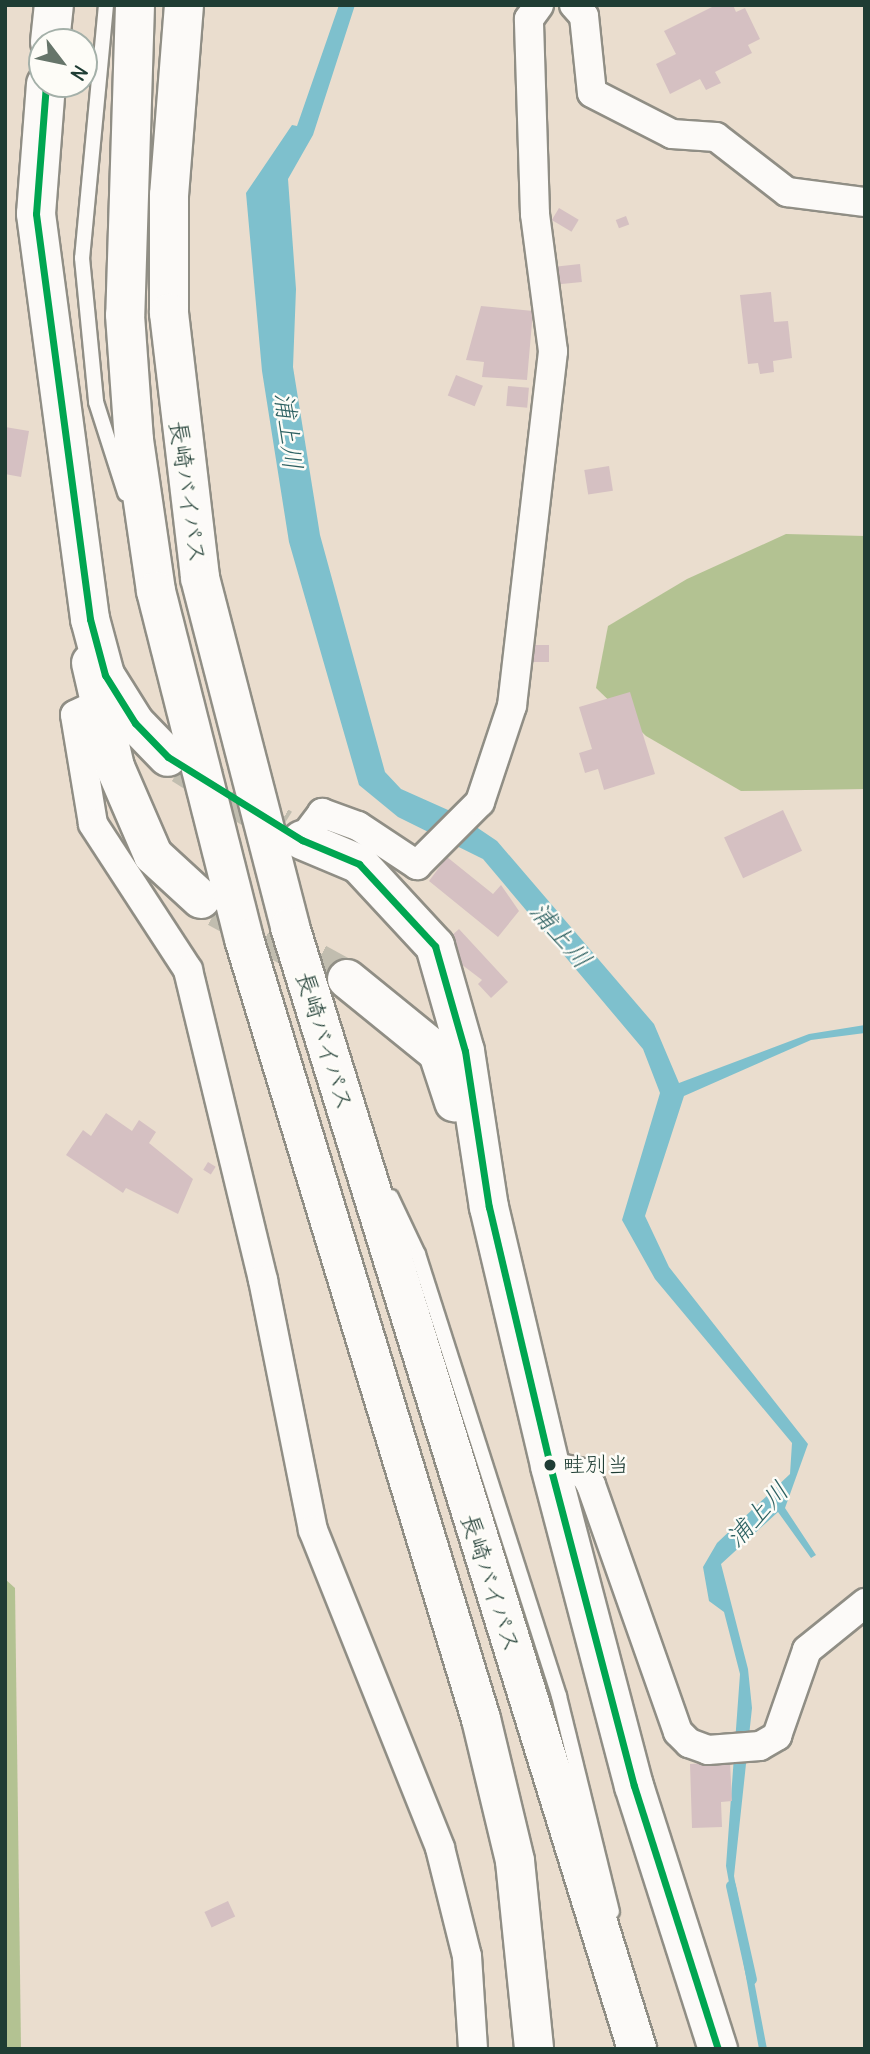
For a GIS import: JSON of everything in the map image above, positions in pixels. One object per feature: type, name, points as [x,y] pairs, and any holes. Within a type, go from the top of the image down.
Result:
[{"type":"main road","points":[[52,28],[54,5]]},
{"type":"main road","name":"長崎バイパス","points":[[135,5],[125,315],[134,440],[156,591],[244,939],[481,1719],[515,1861],[534,2049]]},
{"type":"main road","name":"長崎バイパス","points":[[184,5],[169,195],[179,438],[200,578],[239,739],[343,1098],[628,2010],[637,2049]]},
{"type":"main road","points":[[45,98],[36,214],[90,619],[96,705],[115,767],[153,855],[201,899]]},
{"type":"main road","points":[[90,619],[105,675],[135,723],[168,757]]},
{"type":"main road","points":[[302,840],[359,864],[435,946],[465,1051],[489,1207],[550,1466],[634,1786],[718,2049]]},
{"type":"main road","points":[[347,979],[438,1053],[489,1207]]},
{"type":"street","points":[[302,840],[322,813],[358,826],[417,865],[480,802],[512,706],[553,351],[535,214],[528,19],[539,5]]},
{"type":"street","points":[[574,5],[584,16],[592,93],[672,134],[716,137],[787,192],[865,202]]},
{"type":"street","points":[[96,705],[75,715],[93,824],[188,970],[263,1280],[313,1530],[440,1848],[467,1956],[473,2049]]},
{"type":"street","points":[[550,1466],[584,1474],[591,1485],[678,1732],[708,1750],[760,1746],[777,1736],[787,1718],[807,1650],[865,1602]]},
{"type":"lane","points":[[106,5],[82,258],[96,402],[156,591]]},
{"type":"green space","points":[[786,534],[865,536],[865,789],[741,791],[646,736],[596,688],[608,626],[687,579]]},
{"type":"green space","points":[[5,1579],[15,1588],[21,2049],[5,2049]]},
{"type":"water","name":"浦上川","points":[[339,5],[355,5],[313,135],[288,179],[296,289],[293,367],[320,535],[385,772],[401,789],[457,814],[497,841],[654,1024],[679,1083],[809,1034],[865,1025],[865,1033],[811,1040],[684,1096],[645,1216],[669,1267],[808,1444],[785,1508],[816,1555],[811,1558],[778,1512],[721,1564],[748,1669],[752,1708],[734,1876],[767,2049],[759,2049],[726,1866],[740,1674],[724,1612],[709,1601],[703,1567],[717,1543],[790,1474],[792,1443],[655,1279],[622,1220],[660,1093],[643,1049],[483,859],[398,817],[359,785],[289,542],[262,371],[246,193],[292,125],[297,126]]},
{"type":"building","points":[[716,5],[733,5],[736,12],[745,8],[760,39],[748,45],[752,53],[715,72],[721,83],[706,90],[700,79],[670,94],[656,64],[676,54],[664,31]]},
{"type":"building","points":[[559,208],[579,220],[572,232],[552,220]]},
{"type":"building","points":[[626,216],[629,224],[619,228],[616,220]]},
{"type":"building","points":[[580,264],[582,282],[559,284],[557,266]]},
{"type":"building","points":[[771,292],[774,322],[788,321],[792,358],[773,361],[774,372],[760,374],[758,363],[748,364],[740,295]]},
{"type":"building","points":[[481,306],[533,311],[527,380],[482,377],[484,362],[466,360]]},
{"type":"building","points":[[456,375],[483,386],[475,406],[448,395]]},
{"type":"building","points":[[508,386],[529,388],[527,408],[506,406]]},
{"type":"building","points":[[5,427],[29,431],[21,477],[5,474]]},
{"type":"building","points":[[609,466],[613,491],[588,495],[584,470]]},
{"type":"building","points":[[532,645],[549,645],[549,662],[532,662]]},
{"type":"building","points":[[630,692],[655,774],[604,790],[598,769],[585,773],[579,753],[592,749],[579,707]]},
{"type":"building","points":[[783,810],[802,851],[743,878],[724,837]]},
{"type":"building","points":[[447,857],[493,894],[501,885],[519,911],[498,937],[429,881]]},
{"type":"building","points":[[459,929],[508,982],[491,998],[478,984],[482,980],[461,964],[450,937]]},
{"type":"building","points":[[106,1113],[132,1131],[139,1120],[156,1132],[149,1143],[193,1179],[178,1214],[126,1188],[123,1193],[66,1155],[83,1130],[91,1136]]},
{"type":"building","points":[[208,1162],[216,1167],[211,1174],[203,1170]]},
{"type":"building","points":[[730,1762],[732,1801],[721,1802],[722,1827],[692,1828],[690,1764]]},
{"type":"building","points":[[228,1901],[235,1916],[212,1927],[204,1912]]},
{"type":"waterway","points":[[731,1886],[752,1980]]},
{"type":"tunnel","points":[[182,765],[282,828]]},
{"type":"tunnel","points":[[217,908],[347,979]]},
{"type":"transit line","points":[[45,98],[36,214],[90,619],[105,675],[135,723],[168,757],[302,840],[359,864],[435,946],[465,1051],[489,1207],[550,1466],[634,1786],[718,2049]]},
{"type":"place","name":"畦別当","points":[[550,1465]]}]
